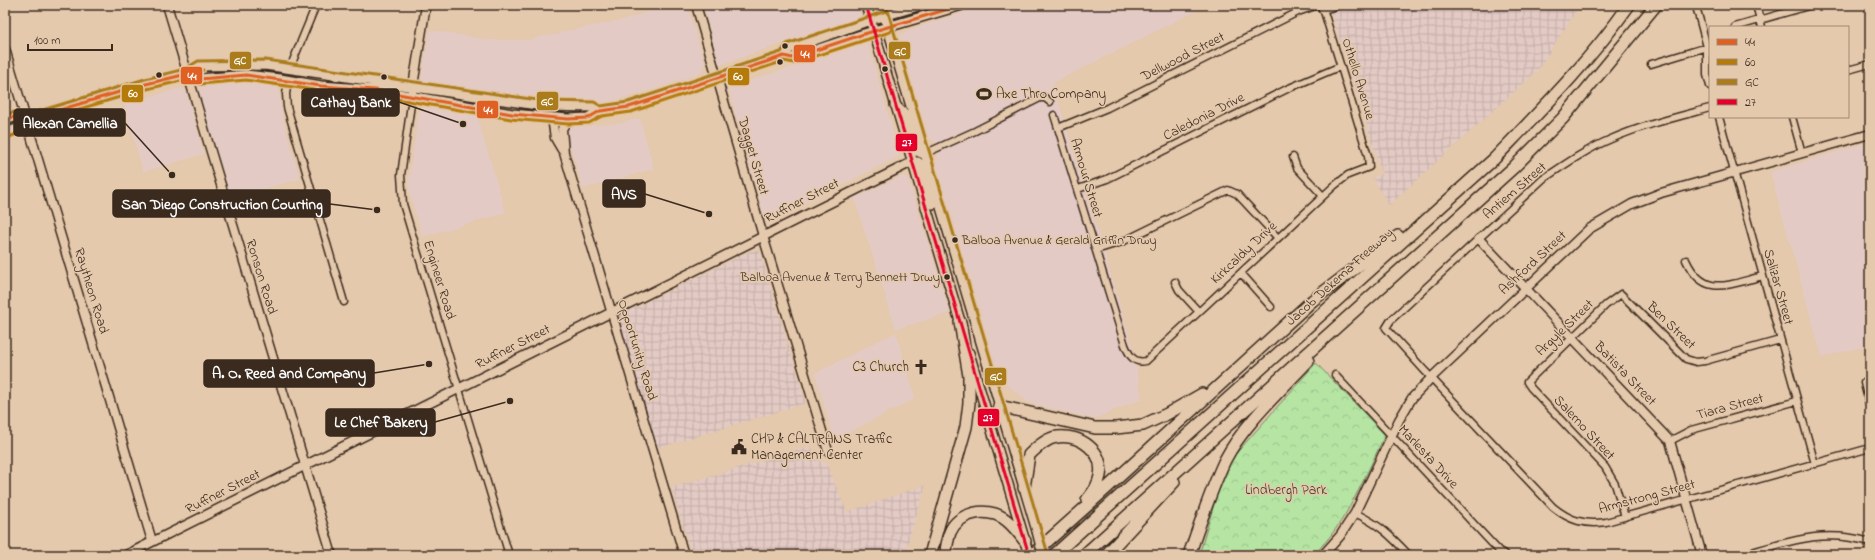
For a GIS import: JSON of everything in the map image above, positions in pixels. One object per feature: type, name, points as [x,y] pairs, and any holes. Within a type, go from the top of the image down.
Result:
[{"type":"highway","name":"Jacob Dekema Freeway","points":[[1054,555],[1494,159],[1556,94],[1615,25],[1629,5]]},
{"type":"highway","points":[[1084,555],[1513,168],[1568,113],[1656,5]]},
{"type":"highway","points":[[1030,555],[1067,524],[1221,382],[1313,300],[1454,196]]},
{"type":"highway","points":[[1189,555],[1226,460],[1243,434],[1347,317]]},
{"type":"highway","points":[[930,555],[966,427],[969,403],[969,376],[960,322]]},
{"type":"highway","points":[[999,406],[1095,428],[1116,428],[1143,425],[1167,414],[1221,382]]},
{"type":"highway","points":[[1106,555],[1226,427]]},
{"type":"highway","points":[[1024,488],[1029,455],[1039,446],[1056,437],[1074,437],[1087,444],[1097,455],[1101,474],[1096,489],[1067,524]]},
{"type":"highway","points":[[947,555],[946,552],[949,532],[958,520],[970,514],[984,512],[997,514],[1006,520],[1025,541]]},
{"type":"main road","points":[[866,5],[894,104],[1030,555]]},
{"type":"main road","points":[[881,5],[950,244],[1043,555]]},
{"type":"main road","points":[[784,56],[789,49],[870,20],[921,5]]},
{"type":"main road","points":[[5,133],[17,129],[26,120],[146,84],[187,74],[199,66],[215,65],[252,64],[290,68],[544,106],[596,109],[629,107],[784,56],[792,58],[873,31],[962,5]]},
{"type":"main road","points":[[187,74],[200,79],[282,73],[290,68]]},
{"type":"main road","points":[[246,75],[321,86],[375,90],[512,114],[552,118],[588,118],[596,109]]},
{"type":"main road","points":[[288,81],[290,77],[296,75],[327,79],[334,75]]},
{"type":"main road","points":[[894,104],[904,114],[917,151],[924,154]]},
{"type":"main road","points":[[552,118],[553,114],[557,112],[590,112],[596,109]]},
{"type":"main road","points":[[5,120],[14,117],[26,120]]},
{"type":"main road","points":[[912,162],[918,162],[921,166],[939,225],[950,244]]},
{"type":"street","name":"Ronson Road","points":[[167,5],[304,466],[332,555]]},
{"type":"street","points":[[290,68],[316,5]]},
{"type":"street","name":"Engineer Road","points":[[426,5],[401,175],[401,194],[509,555]]},
{"type":"street","name":"Dagget Street","points":[[696,5],[763,236],[828,451]]},
{"type":"street","points":[[1321,6],[1336,5]]},
{"type":"street","points":[[1756,5],[1762,26]]},
{"type":"street","points":[[1738,26],[1812,5]]},
{"type":"street","name":"Othello Avenue","points":[[1321,6],[1370,161]]},
{"type":"street","name":"Dellwood Street","points":[[1058,128],[1107,108],[1298,12],[1321,6]]},
{"type":"street","points":[[1697,10],[1707,48],[1707,75],[1709,82]]},
{"type":"street","points":[[1651,64],[1707,48]]},
{"type":"street","name":"Raytheon Road","points":[[5,49],[152,541]]},
{"type":"street","points":[[1849,70],[1870,64]]},
{"type":"street","name":"Caledonia Drive","points":[[1078,189],[1108,179],[1287,89],[1341,66]]},
{"type":"street","points":[[288,81],[286,94],[287,107],[344,302]]},
{"type":"street","points":[[924,154],[975,131],[1040,98],[1045,98],[1050,102]]},
{"type":"street","name":"Antiem Street","points":[[1386,328],[1391,320],[1543,179],[1564,165],[1609,140],[1637,129],[1709,108]]},
{"type":"street","name":"Armour Street","points":[[1054,115],[1127,352],[1135,360]]},
{"type":"street","points":[[552,118],[555,138],[564,153]]},
{"type":"street","name":"Salizar Street","points":[[1719,118],[1815,464]]},
{"type":"street","points":[[1792,118],[1802,153]]},
{"type":"street","points":[[564,153],[562,129],[568,119]]},
{"type":"street","name":"Ashford Street","points":[[1323,555],[1340,536],[1355,513],[1412,398],[1431,378],[1589,229],[1632,204],[1661,193],[1870,134]]},
{"type":"street","name":"Opportunity Road","points":[[564,153],[684,555]]},
{"type":"street","points":[[1293,158],[1297,168],[1323,196]]},
{"type":"street","name":"Kirkcaldy Drive","points":[[1135,360],[1140,362],[1150,358],[1323,196],[1348,175],[1369,167],[1370,161]]},
{"type":"street","name":"Ruffner Street","points":[[126,555],[912,162]]},
{"type":"street","points":[[1096,250],[1122,242],[1228,190],[1237,194],[1278,238]]},
{"type":"street","name":"Batista Street","points":[[1479,239],[1670,441],[1688,499],[1702,555]]},
{"type":"street","points":[[1686,260],[1694,274],[1702,282],[1715,287],[1763,276]]},
{"type":"street","points":[[1241,273],[1271,307]]},
{"type":"street","points":[[1175,282],[1179,290],[1199,312]]},
{"type":"street","name":"Ben Street","points":[[1621,294],[1624,295],[1686,360],[1696,362],[1705,361],[1780,340]]},
{"type":"street","name":"Argyle Street","points":[[1527,382],[1606,305],[1621,294]]},
{"type":"street","name":"Armstrong Street","points":[[1386,328],[1431,378],[1561,514],[1575,521],[1593,524],[1625,517],[1870,448]]},
{"type":"street","name":"Marlesta Drive","points":[[1335,375],[1499,551],[1506,555]]},
{"type":"street","points":[[1870,380],[1864,383],[1870,408]]},
{"type":"street","name":"Salerno Street","points":[[1527,382],[1605,467],[1615,484],[1625,517]]},
{"type":"street","name":"Tiara Street","points":[[1670,441],[1692,430],[1798,401]]},
{"type":"street","points":[[1355,513],[1388,532],[1409,555]]},
{"type":"street","points":[[1742,555],[1815,536],[1850,536],[1870,542]]},
{"type":"shaded area","points":[[671,5],[687,5],[705,63],[701,73],[659,88],[613,101],[595,103],[543,104],[427,86],[421,78],[430,30],[489,40],[530,40],[560,34],[560,32],[619,21]]},
{"type":"shaded area","points":[[703,5],[857,5],[861,16],[720,65]]},
{"type":"shaded area","points":[[988,5],[1208,5],[1053,83],[1133,348],[1142,399],[1094,419],[1029,403],[1000,379],[936,164],[938,156],[935,142],[929,138],[926,130],[899,35],[932,22]]},
{"type":"shaded area","points":[[1329,5],[1580,5],[1537,71],[1389,205],[1372,177],[1382,174]]},
{"type":"shaded area","points":[[868,43],[900,156],[766,223],[728,87]]},
{"type":"shaded area","points":[[253,83],[278,85],[282,115],[300,179],[231,198],[199,92],[200,86],[205,84]]},
{"type":"shaded area","points":[[181,88],[186,91],[204,154],[143,172],[124,104]]},
{"type":"shaded area","points":[[424,107],[477,116],[506,213],[422,237],[410,195],[408,182],[419,111]]},
{"type":"shaded area","points":[[640,118],[654,169],[583,189],[566,133],[570,127],[621,123]]},
{"type":"shaded area","points":[[1870,142],[1870,345],[1822,357],[1770,172]]},
{"type":"shaded area","points":[[903,176],[908,178],[950,313],[896,329],[854,198]]},
{"type":"shaded area","points":[[755,249],[760,252],[806,403],[658,448],[618,316]]},
{"type":"shaded area","points":[[896,332],[915,396],[913,400],[839,437],[832,433],[815,373]]},
{"type":"shaded area","points":[[811,446],[817,460],[826,463],[847,512],[926,485],[904,555],[692,555],[671,488]]},
{"type":"green space","name":"Lindbergh Park","points":[[1316,363],[1385,435],[1363,482],[1336,529],[1313,555],[1199,555],[1216,498],[1233,457]]},
{"type":"transit line","name":"27","points":[[866,5],[1029,555]]},
{"type":"transit line","name":"60","points":[[185,79],[200,84],[246,80],[321,91],[374,95],[511,119],[568,124],[589,123],[602,116],[631,112],[784,61],[794,63],[890,32],[893,26],[886,5]]},
{"type":"transit line","name":"44","points":[[5,120],[14,117],[26,120],[146,84],[187,74],[200,79],[246,75],[321,86],[375,90],[512,114],[568,119],[588,118],[600,111],[629,107],[784,56],[792,58],[864,34],[962,5]]},
{"type":"transit line","name":"GC","points":[[5,115],[14,112],[26,115],[145,79],[185,69],[198,61],[266,60],[544,101],[594,102],[601,106],[628,102],[781,52],[787,44],[886,11],[889,15],[1048,554]]},
{"type":"transit line","name":"60","points":[[7,138],[19,133],[29,124],[147,89],[189,79],[203,70]]},
{"type":"place","name":"Axe Thro Company","points":[[984,94]]},
{"type":"place","name":"Cathay Bank","points":[[463,124]]},
{"type":"place","name":"Alexan Camellia","points":[[172,175]]},
{"type":"place","name":"San Diego Construction Courting","points":[[377,210]]},
{"type":"place","name":"AVS","points":[[709,214]]},
{"type":"place","name":"Balboa Avenue & Gerald Griffin Drwy","points":[[955,240]]},
{"type":"place","name":"Balboa Avenue & Terry Bennett Drwy","points":[[947,277]]},
{"type":"place","name":"A. O. Reed and Company","points":[[429,364]]},
{"type":"place","name":"C3 Church","points":[[921,367]]},
{"type":"place","name":"Le Chef Bakery","points":[[510,401]]},
{"type":"place","name":"CHP & CALTRANS Traffic Management Center","points":[[739,447]]}]
